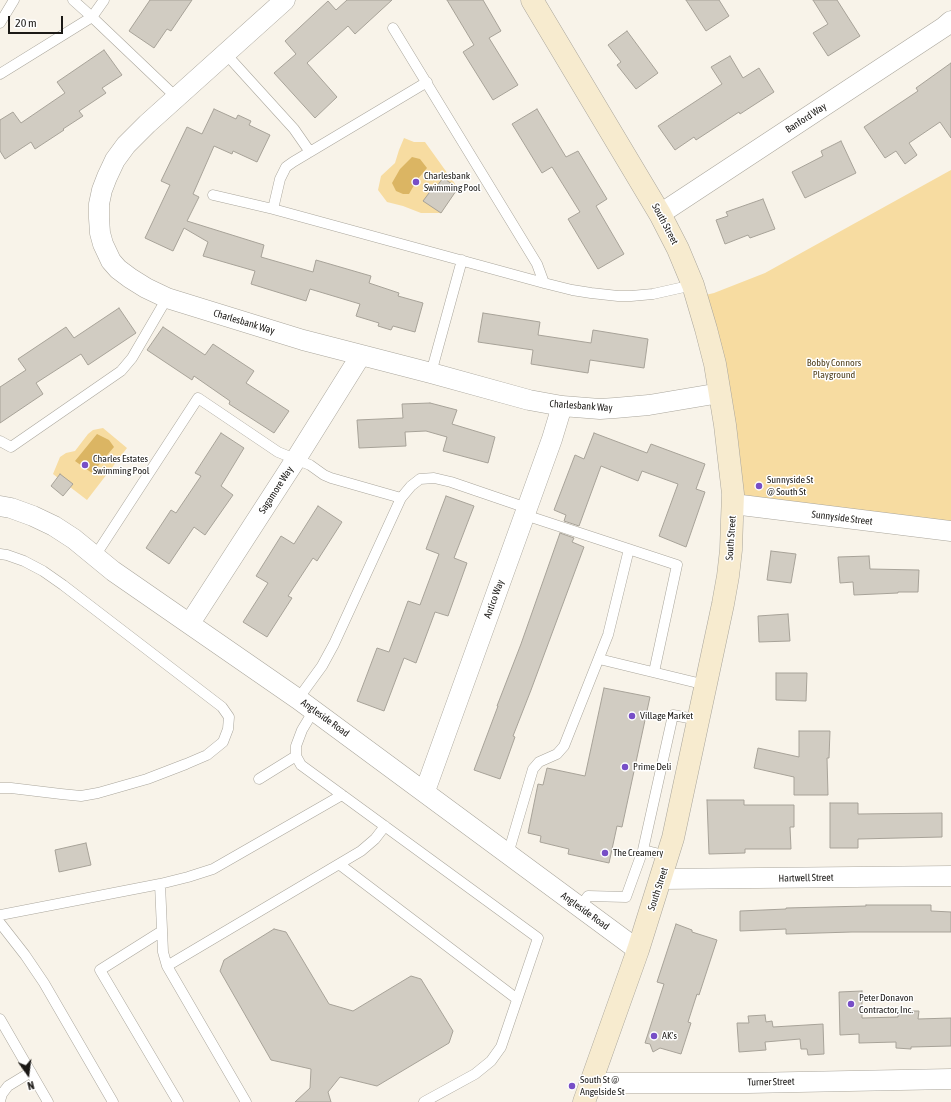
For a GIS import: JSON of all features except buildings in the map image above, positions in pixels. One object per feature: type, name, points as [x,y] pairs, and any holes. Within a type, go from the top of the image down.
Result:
[{"type":"main road","name":"South Street","points":[[532,0],[660,214],[678,249],[693,285],[715,364],[730,466],[733,504],[731,550],[722,611],[673,838],[638,950],[588,1093]]},
{"type":"street","name":"Charlesbank Way","points":[[285,0],[141,129],[126,145],[115,160],[106,176],[99,204],[100,233],[103,244],[111,260],[118,268],[146,288],[167,298],[295,338],[529,400],[562,406],[600,409],[649,405],[720,394]]},
{"type":"street","name":"Banford Way","points":[[660,214],[951,21]]},
{"type":"street","name":"Sagamore Way","points":[[190,623],[361,355]]},
{"type":"street","name":"Antico Way","points":[[425,791],[552,439],[562,406]]},
{"type":"street","name":"Sunnyside Street","points":[[733,504],[951,531]]},
{"type":"street","name":"Angleside Road","points":[[0,506],[26,513],[54,526],[113,571],[190,623],[425,791],[638,950]]},
{"type":"street","name":"Hartwell Street","points":[[661,879],[951,876]]},
{"type":"street","name":"Turner Street","points":[[588,1093],[748,1083],[951,1079]]},
{"type":"lane","points":[[0,23],[14,0]]},
{"type":"lane","points":[[73,0],[176,97]]},
{"type":"lane","points":[[0,74],[92,17],[104,0]]},
{"type":"lane","points":[[393,28],[538,264],[544,283]]},
{"type":"lane","points":[[225,53],[294,129],[310,152]]},
{"type":"lane","points":[[273,210],[280,180],[286,167],[427,82]]},
{"type":"lane","points":[[213,195],[544,283],[591,293],[618,296],[653,294],[693,285]]},
{"type":"lane","points":[[431,373],[462,260]]},
{"type":"lane","points":[[0,441],[11,447],[121,371],[132,358],[167,298]]},
{"type":"lane","points":[[95,556],[198,398],[278,452],[310,465],[324,475],[401,498]]},
{"type":"lane","points":[[424,1102],[475,1074],[491,1062],[501,1047],[538,938],[301,765],[296,756],[296,746],[302,730],[306,705],[322,666],[334,644],[401,498],[411,486],[420,479],[434,478],[451,482],[526,512],[677,565],[654,672]]},
{"type":"lane","points":[[508,854],[533,769],[540,762],[557,754],[564,746],[599,659],[608,635],[629,549]]},
{"type":"lane","points":[[0,554],[24,561],[63,584],[222,707],[229,717],[228,729],[223,742],[207,755],[147,779],[98,793],[81,796],[0,788]]},
{"type":"lane","points":[[599,659],[706,685]]},
{"type":"lane","points":[[580,907],[588,896],[626,897],[643,850],[673,715],[698,720]]},
{"type":"lane","points":[[259,779],[296,756]]},
{"type":"lane","points":[[0,915],[160,884],[213,869],[342,794]]},
{"type":"lane","points":[[166,966],[361,851],[375,839],[385,826]]},
{"type":"lane","points":[[643,850],[668,856]]},
{"type":"lane","points":[[339,864],[518,999]]},
{"type":"lane","points":[[160,884],[163,952],[166,966],[246,1102]]},
{"type":"lane","points":[[0,922],[44,983],[113,1102]]},
{"type":"lane","points":[[162,931],[100,970],[178,1102]]},
{"type":"lane","points":[[0,1019],[48,1102]]},
{"type":"lane","points":[[0,1101],[2,1094],[8,1086],[31,1072]]},
{"type":"green space","name":"Charlesbank Swimming Pool","points":[[404,138],[414,142],[425,142],[458,188],[441,213],[421,213],[387,202],[378,190],[381,176],[395,163]]},
{"type":"green space","name":"Bobby Connors Playground","points":[[951,170],[951,531],[733,504],[697,297],[714,293],[765,273]]},
{"type":"green space","name":"Charles Estates Swimming Pool","points":[[103,428],[127,448],[87,500],[53,474],[60,457],[66,453],[75,451],[93,430]]},
{"type":"shaded area","name":"Charlesbank Swimming Pool","points":[[412,157],[420,159],[427,168],[417,180],[409,194],[403,194],[396,191],[392,183],[400,169]]},
{"type":"shaded area","points":[[97,434],[109,440],[114,447],[92,473],[75,461]]},
{"type":"place","name":"Charlesbank Swimming Pool","points":[[416,182]]},
{"type":"place","name":"Charles Estates Swimming Pool","points":[[85,465]]},
{"type":"place","name":"Sunnyside St @ South St","points":[[759,486]]},
{"type":"place","name":"Village Market","points":[[632,716]]},
{"type":"place","name":"Prime Deli","points":[[625,767]]},
{"type":"place","name":"The Creamery","points":[[605,853]]},
{"type":"place","name":"Peter Donavon Contractor, Inc.","points":[[851,1004]]},
{"type":"place","name":"AK's","points":[[654,1036]]},
{"type":"place","name":"South St @ Angelside St","points":[[572,1086]]}]
